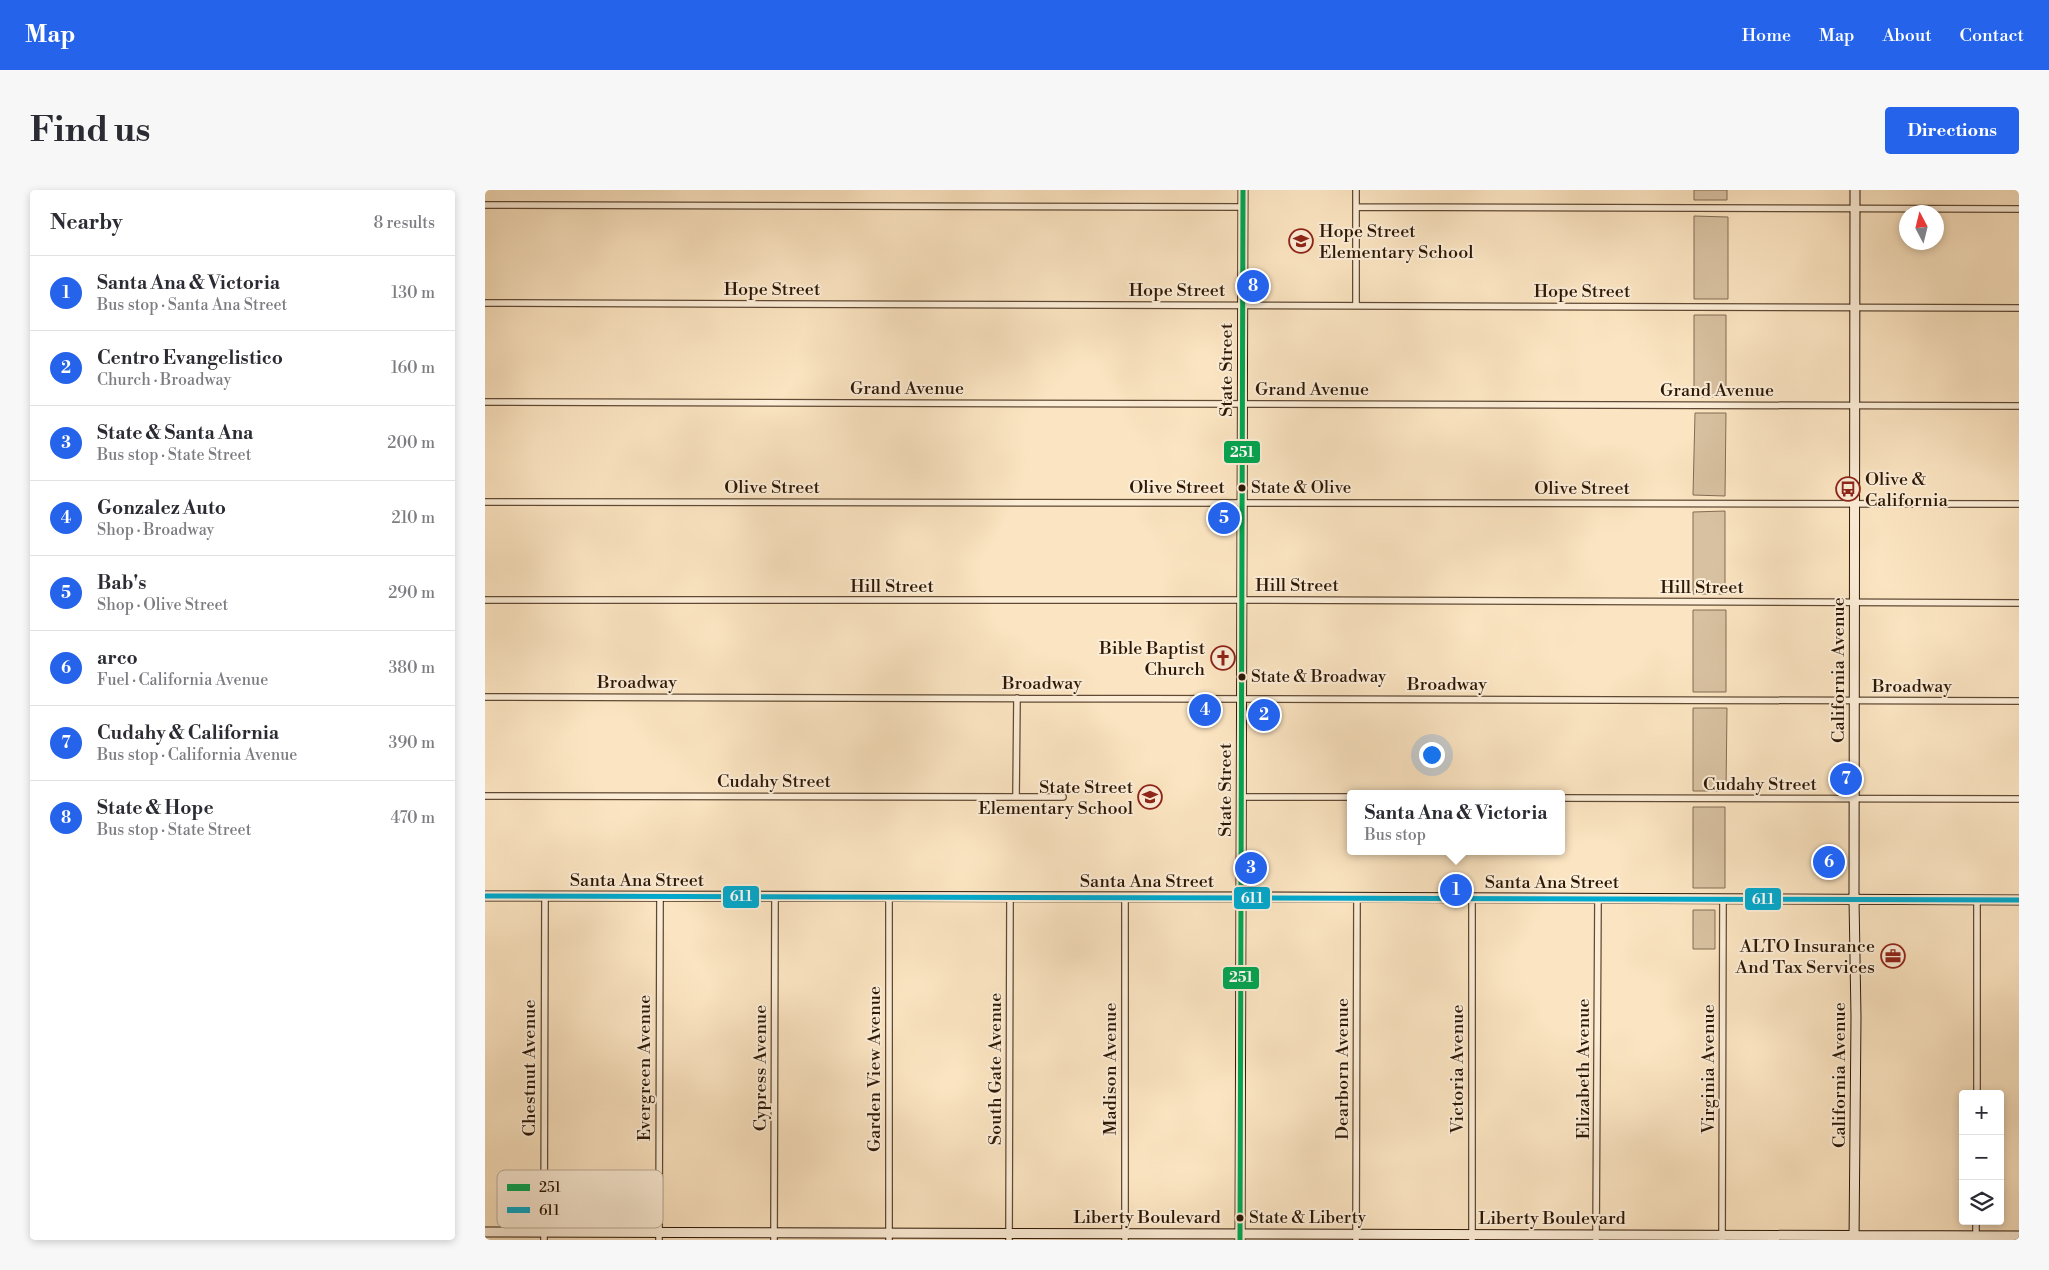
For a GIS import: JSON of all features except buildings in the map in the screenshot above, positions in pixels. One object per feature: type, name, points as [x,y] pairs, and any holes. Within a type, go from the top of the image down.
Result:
[{"type":"street","name":"State Street","points":[[1240,1236],[1243,190]]},
{"type":"street","points":[[1356,190],[1356,305]]},
{"type":"street","name":"California Avenue","points":[[1854,1238],[1856,1017],[1854,899],[1855,190]]},
{"type":"street","points":[[485,205],[1243,207]]},
{"type":"street","points":[[1356,207],[2019,209]]},
{"type":"street","name":"Hope Street","points":[[485,303],[2019,308]]},
{"type":"street","name":"Grand Avenue","points":[[485,402],[2019,406]]},
{"type":"street","name":"Olive Street","points":[[485,502],[2019,504]]},
{"type":"street","name":"Hill Street","points":[[485,600],[2019,603]]},
{"type":"street","name":"Broadway","points":[[485,697],[2019,701]]},
{"type":"street","points":[[1016,797],[1017,698]]},
{"type":"street","name":"Cudahy Street","points":[[485,796],[1063,797]]},
{"type":"street","points":[[1241,797],[1347,797]]},
{"type":"street","name":"Cudahy Street","points":[[1565,798],[2019,799]]},
{"type":"street","name":"Santa Ana Street","points":[[485,896],[2019,900]]},
{"type":"street","name":"Chestnut Avenue","points":[[544,1170],[545,897]]},
{"type":"street","name":"Evergreen Avenue","points":[[659,897],[659,1170]]},
{"type":"street","name":"Cypress Avenue","points":[[774,1236],[775,897]]},
{"type":"street","name":"South Gate Avenue","points":[[1009,1236],[1010,897]]},
{"type":"street","name":"Madison Avenue","points":[[1125,897],[1125,1236]]},
{"type":"street","name":"Garden View Avenue","points":[[889,898],[889,1236]]},
{"type":"street","name":"Dearborn Avenue","points":[[1356,1237],[1357,898]]},
{"type":"street","name":"Victoria Avenue","points":[[1472,898],[1472,1237]]},
{"type":"street","name":"Elizabeth Avenue","points":[[1596,1237],[1598,898]]},
{"type":"street","name":"Virginia Avenue","points":[[1722,1237],[1723,899]]},
{"type":"street","points":[[1977,900],[1977,1090]]},
{"type":"street","points":[[1976,1225],[1976,1238]]},
{"type":"street","name":"Liberty Boulevard","points":[[485,1232],[544,1236],[1854,1238],[2019,1236]]},
{"type":"shaded area","points":[[1694,190],[1727,190],[1727,200],[1694,200]]},
{"type":"shaded area","points":[[1694,216],[1728,217],[1728,299],[1694,299]]},
{"type":"shaded area","points":[[1694,315],[1726,315],[1726,397],[1694,397]]},
{"type":"shaded area","points":[[1695,413],[1726,413],[1725,496],[1693,495]]},
{"type":"shaded area","points":[[1725,511],[1725,594],[1693,594],[1693,512]]},
{"type":"shaded area","points":[[1693,610],[1726,610],[1726,692],[1693,692]]},
{"type":"shaded area","points":[[1693,708],[1727,708],[1726,791],[1693,791]]},
{"type":"shaded area","points":[[1693,807],[1725,807],[1725,888],[1693,888]]},
{"type":"shaded area","points":[[1693,910],[1715,910],[1715,949],[1693,949]]},
{"type":"transit line","name":"251","points":[[1240,1240],[1243,190]]},
{"type":"transit line","name":"611","points":[[485,896],[2019,900]]},
{"type":"place","name":"Hope Street Elementary School","points":[[1301,241]]},
{"type":"place","name":"State & Hope","points":[[1253,286]]},
{"type":"place","name":"State & Olive","points":[[1242,488]]},
{"type":"place","name":"Olive & California","points":[[1848,489]]},
{"type":"place","name":"Bab's","points":[[1224,518]]},
{"type":"place","name":"Bible Baptist Church","points":[[1223,658]]},
{"type":"place","name":"State & Broadway","points":[[1242,677]]},
{"type":"place","name":"Gonzalez Auto","points":[[1205,710]]},
{"type":"place","name":"Centro Evangelistico","points":[[1264,715]]},
{"type":"place","name":"Cudahy & California","points":[[1846,779]]},
{"type":"place","name":"State Street Elementary School","points":[[1150,797]]},
{"type":"place","name":"arco","points":[[1829,862]]},
{"type":"place","name":"State & Santa Ana","points":[[1251,868]]},
{"type":"place","name":"Santa Ana & Victoria","points":[[1456,890]]},
{"type":"place","name":"ALTO Insurance And Tax Services","points":[[1893,956]]},
{"type":"place","name":"State & Liberty","points":[[1240,1218]]}]
